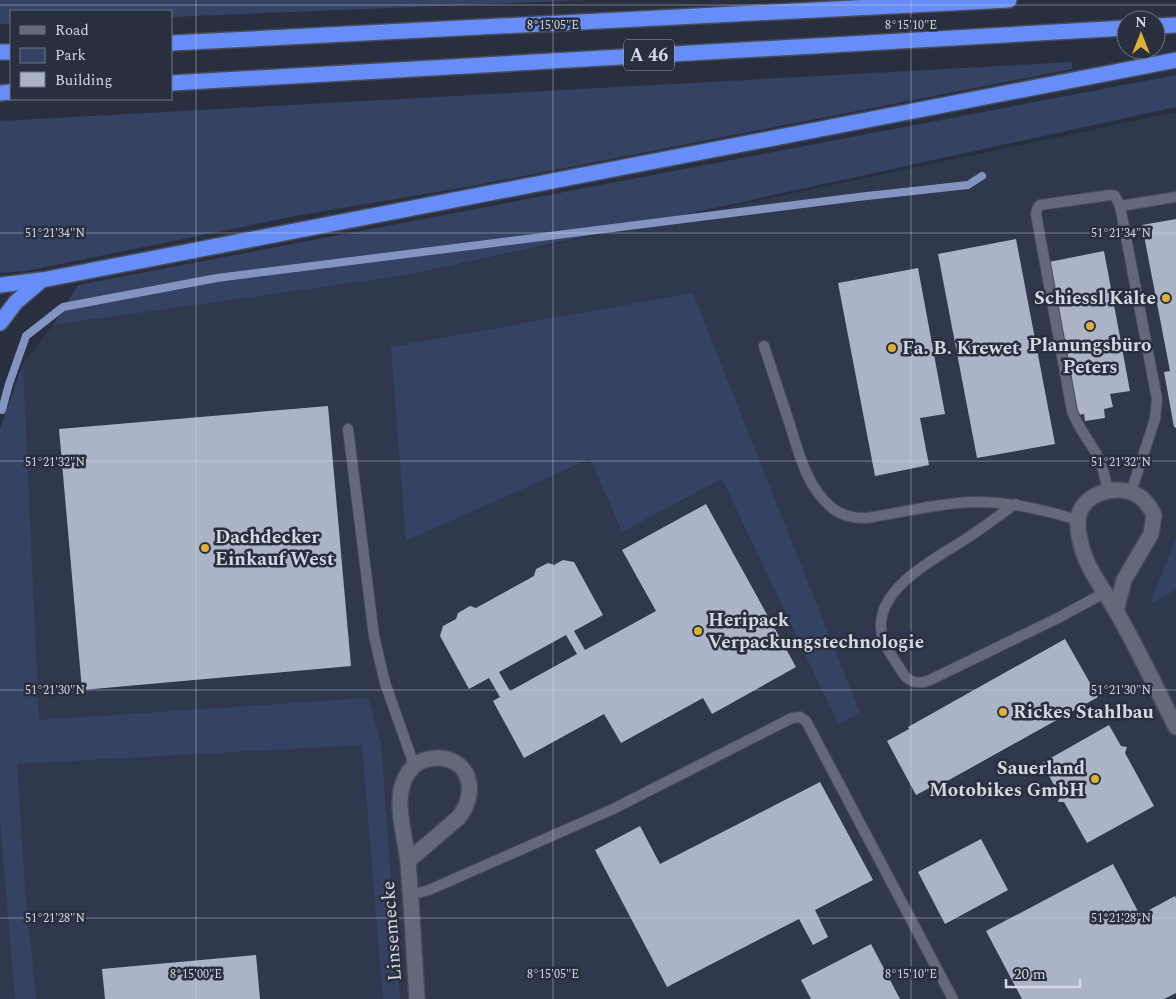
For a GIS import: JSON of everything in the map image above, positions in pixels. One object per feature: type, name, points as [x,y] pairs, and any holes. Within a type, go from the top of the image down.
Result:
[{"type":"highway","name":"A 46","points":[[172,43],[1009,0]]},
{"type":"highway","name":"A 46","points":[[172,83],[1116,29]]},
{"type":"highway","points":[[0,285],[16,285],[1176,60]]},
{"type":"highway","points":[[0,322],[16,302],[42,280]]},
{"type":"street","points":[[1116,611],[1124,580],[1146,543],[1154,523],[1154,515],[1145,500],[1132,492],[1114,490],[1100,494],[1086,503],[1079,513],[1078,520],[1083,552],[1094,577],[1116,611],[1176,727]]},
{"type":"street","name":"Linsemecke","points":[[408,861],[458,818],[468,804],[470,790],[468,781],[464,770],[456,762],[437,758],[424,759],[414,765],[407,774],[403,784],[400,803],[408,861],[417,999]]},
{"type":"lane","points":[[1108,491],[1100,461],[1072,411],[1036,214],[1037,208],[1040,205],[1110,195],[1115,196],[1120,206],[1157,399],[1155,418],[1132,492]]},
{"type":"lane","points":[[1120,206],[1176,197]]},
{"type":"lane","points":[[764,346],[804,469],[813,485],[832,508],[844,515],[854,518],[866,518],[972,502],[1015,504],[1078,520]]},
{"type":"lane","points":[[348,429],[374,636],[385,683],[414,765]]},
{"type":"lane","points":[[1015,504],[916,572],[891,596],[882,616],[882,636],[908,680],[915,683],[923,683],[930,680],[1104,593]]},
{"type":"lane","points":[[410,895],[429,890],[612,809],[792,718],[800,717],[806,721],[952,999]]},
{"type":"shaded area","points":[[1176,112],[1176,999],[0,999],[0,429],[23,364],[53,325],[408,275]],"holes":[[[693,293],[838,724],[722,479],[622,532],[590,459],[407,540]]]},
{"type":"green space","points":[[0,0],[589,0],[172,17],[172,10],[10,10],[10,24],[0,24]]},
{"type":"green space","points":[[1072,62],[1072,69],[472,186],[301,215],[26,271],[0,273],[0,121]]},
{"type":"green space","points":[[1176,75],[1176,107],[408,275],[53,325],[78,285]]},
{"type":"green space","points":[[693,293],[860,713],[838,724],[722,479],[622,532],[590,459],[406,541],[391,347]]},
{"type":"green space","points":[[23,364],[39,720],[368,698],[381,744],[400,999],[383,999],[362,745],[17,764],[25,888],[36,999],[15,999],[0,820],[0,429]]},
{"type":"green space","points":[[1176,539],[1176,590],[1150,604]]},
{"type":"building","name":"Schiessl Kälte","points":[[1176,219],[1176,428],[1174,427],[1164,372],[1170,371],[1142,225]]},
{"type":"building","points":[[1016,239],[1055,444],[977,458],[938,254]]},
{"type":"building","name":"Planungsbüro Peters","points":[[1104,251],[1130,391],[1110,394],[1113,407],[1104,409],[1105,418],[1085,421],[1084,414],[1078,415],[1049,262]]},
{"type":"building","name":"Fa. B. Krewet","points":[[918,268],[945,414],[920,418],[929,465],[875,476],[838,283]]},
{"type":"building","name":"Dachdecker Einkauf West","points":[[328,406],[351,666],[82,690],[59,429]]},
{"type":"building","name":"Heripack Verpackungstechnologie","points":[[706,504],[796,667],[712,714],[703,698],[621,743],[604,714],[524,758],[493,701],[500,697],[489,678],[469,689],[440,636],[443,626],[456,619],[458,613],[470,606],[476,608],[534,576],[536,569],[548,563],[554,565],[563,560],[574,562],[603,615],[574,631],[585,650],[656,611],[622,550]],"holes":[[[566,635],[577,654],[510,691],[499,672]]]},
{"type":"building","name":"Rickes Stahlbau","points":[[1065,639],[1098,697],[940,785],[939,783],[916,795],[887,741],[909,729],[908,727]]},
{"type":"building","name":"Sauerland Motobikes GmbH","points":[[1109,725],[1121,746],[1127,747],[1125,753],[1154,806],[1087,843],[1064,802],[1058,802],[1060,796],[1042,763]]},
{"type":"building","points":[[820,782],[873,880],[815,910],[828,937],[813,945],[799,919],[667,987],[595,850],[640,826],[660,864]]},
{"type":"building","points":[[981,839],[1008,890],[945,924],[918,872]]},
{"type":"building","points":[[1113,864],[1140,915],[1175,896],[1176,898],[1176,993],[1164,999],[1022,999],[986,931]]},
{"type":"building","points":[[871,944],[900,999],[811,999],[801,980]]},
{"type":"building","points":[[256,955],[260,999],[105,999],[102,969]]},
{"type":"waterway","points":[[2,410],[26,336],[63,307],[217,278],[858,197],[968,185],[982,176]]},
{"type":"place","name":"Schiessl Kälte","points":[[1166,298]]},
{"type":"place","name":"Planungsbüro Peters","points":[[1090,326]]},
{"type":"place","name":"Fa. B. Krewet","points":[[892,348]]},
{"type":"place","name":"Dachdecker Einkauf West","points":[[205,548]]},
{"type":"place","name":"Heripack Verpackungstechnologie","points":[[698,631]]},
{"type":"place","name":"Rickes Stahlbau","points":[[1003,712]]},
{"type":"place","name":"Sauerland Motobikes GmbH","points":[[1095,779]]}]
